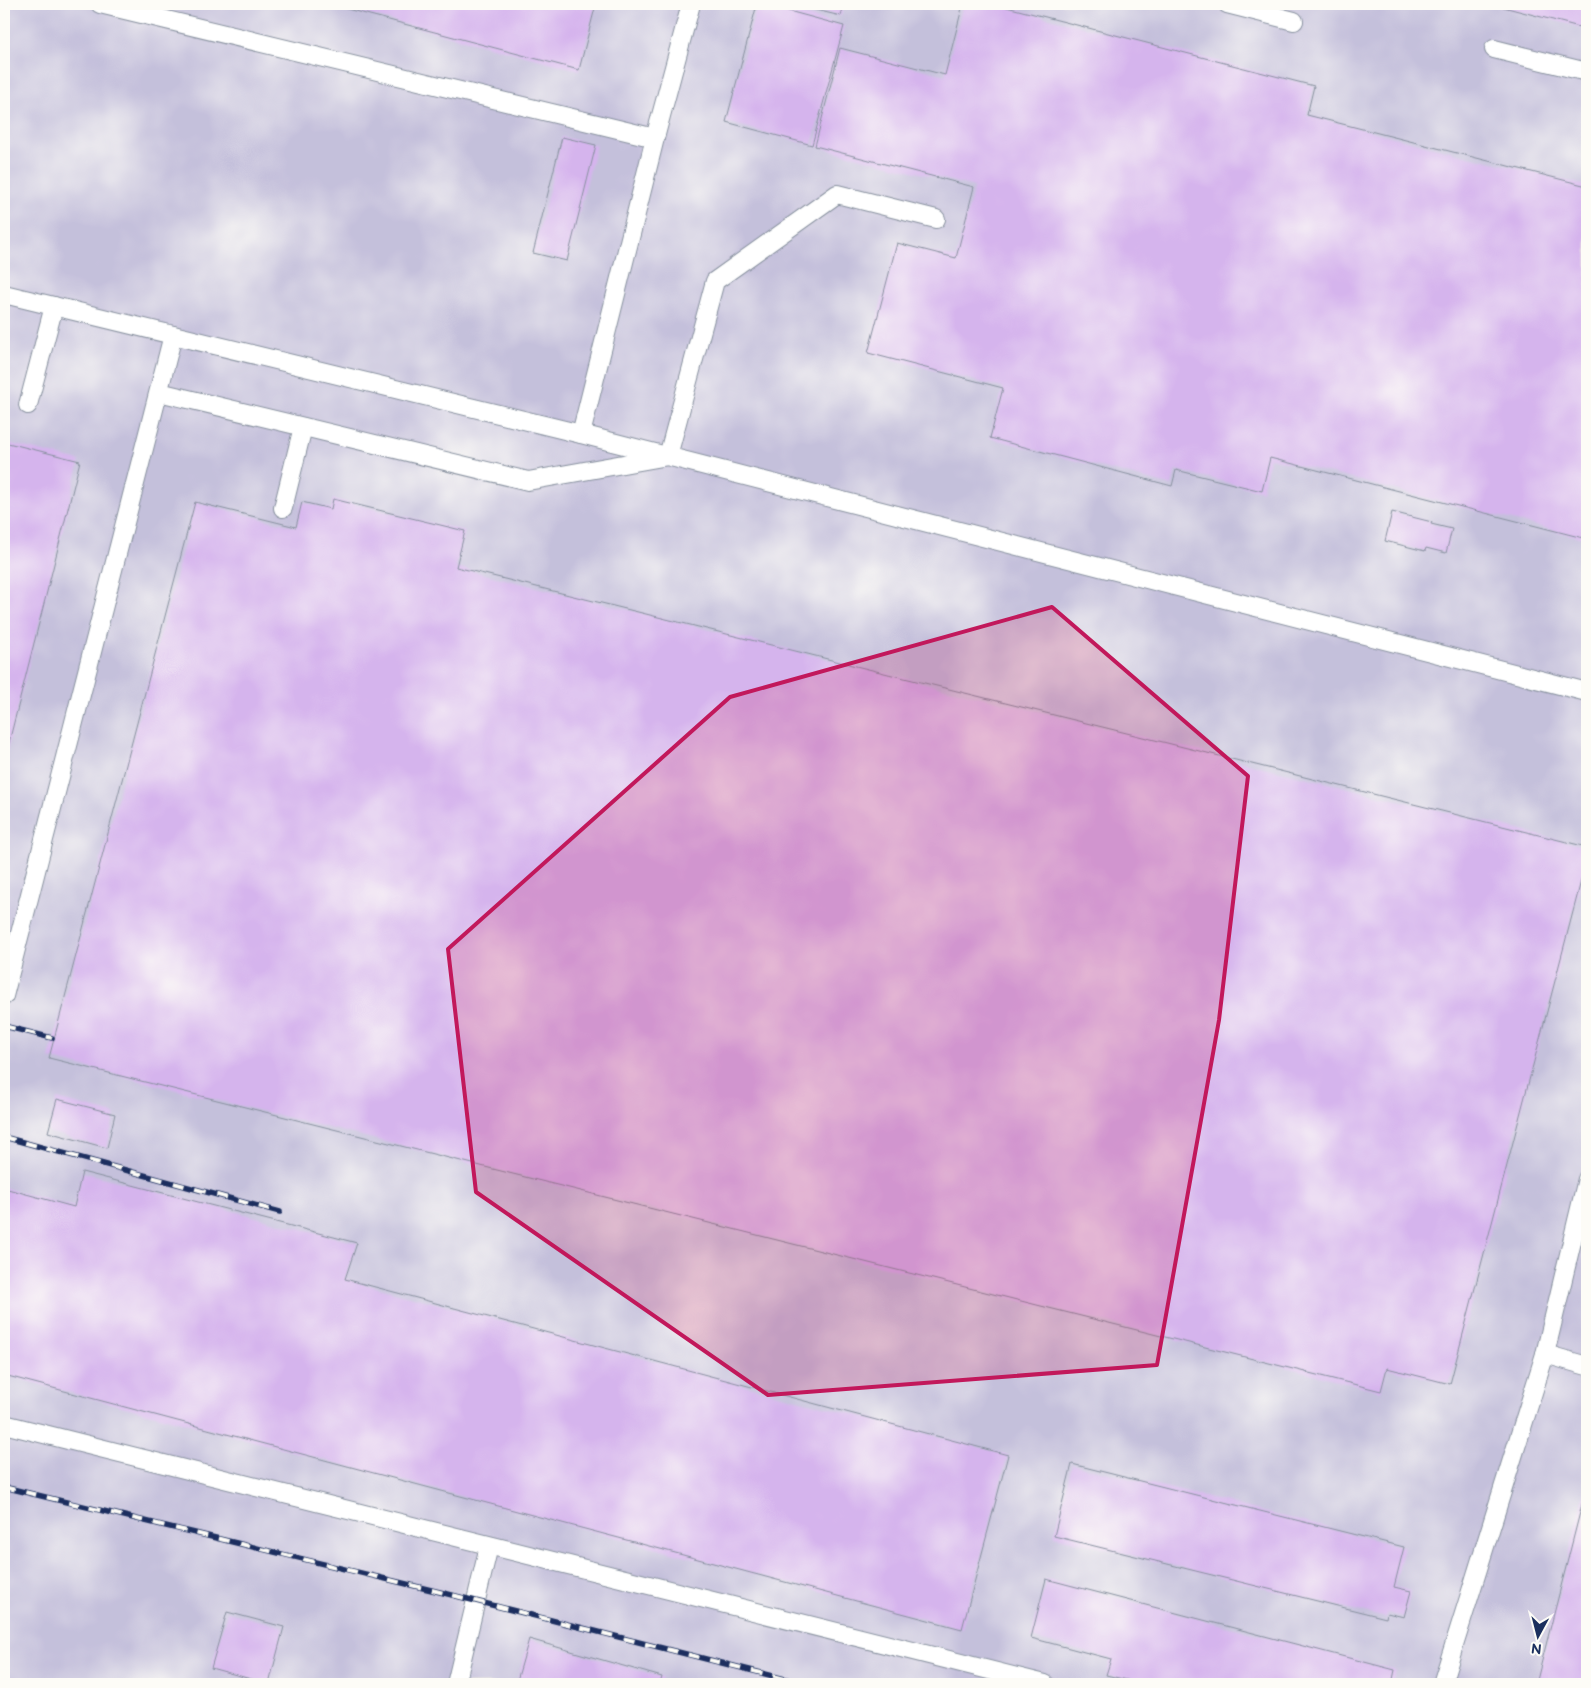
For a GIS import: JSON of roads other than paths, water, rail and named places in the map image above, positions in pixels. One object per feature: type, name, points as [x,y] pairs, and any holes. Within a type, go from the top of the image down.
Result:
[{"type":"lane","points":[[100,4],[655,138]]},
{"type":"lane","points":[[581,434],[655,138],[691,4]]},
{"type":"lane","points":[[1227,4],[1294,21]]},
{"type":"lane","points":[[1494,49],[1587,72]]},
{"type":"lane","points":[[668,456],[715,281],[838,194],[936,219]]},
{"type":"lane","points":[[4,294],[581,434],[1587,692]]},
{"type":"lane","points":[[28,405],[54,306]]},
{"type":"lane","points":[[4,996],[7,966],[173,335]]},
{"type":"lane","points":[[158,392],[528,481],[668,456]]},
{"type":"lane","points":[[283,508],[303,427]]},
{"type":"lane","points":[[1442,1684],[1545,1354],[1587,1178]]},
{"type":"lane","points":[[1545,1354],[1587,1366]]},
{"type":"lane","points":[[4,1424],[1044,1684]]},
{"type":"lane","points":[[456,1684],[489,1546]]},
{"type":"railway","points":[[4,1026],[52,1038]]},
{"type":"railway","points":[[4,1137],[280,1212]]},
{"type":"railway","points":[[4,1487],[444,1593],[805,1684]]}]
